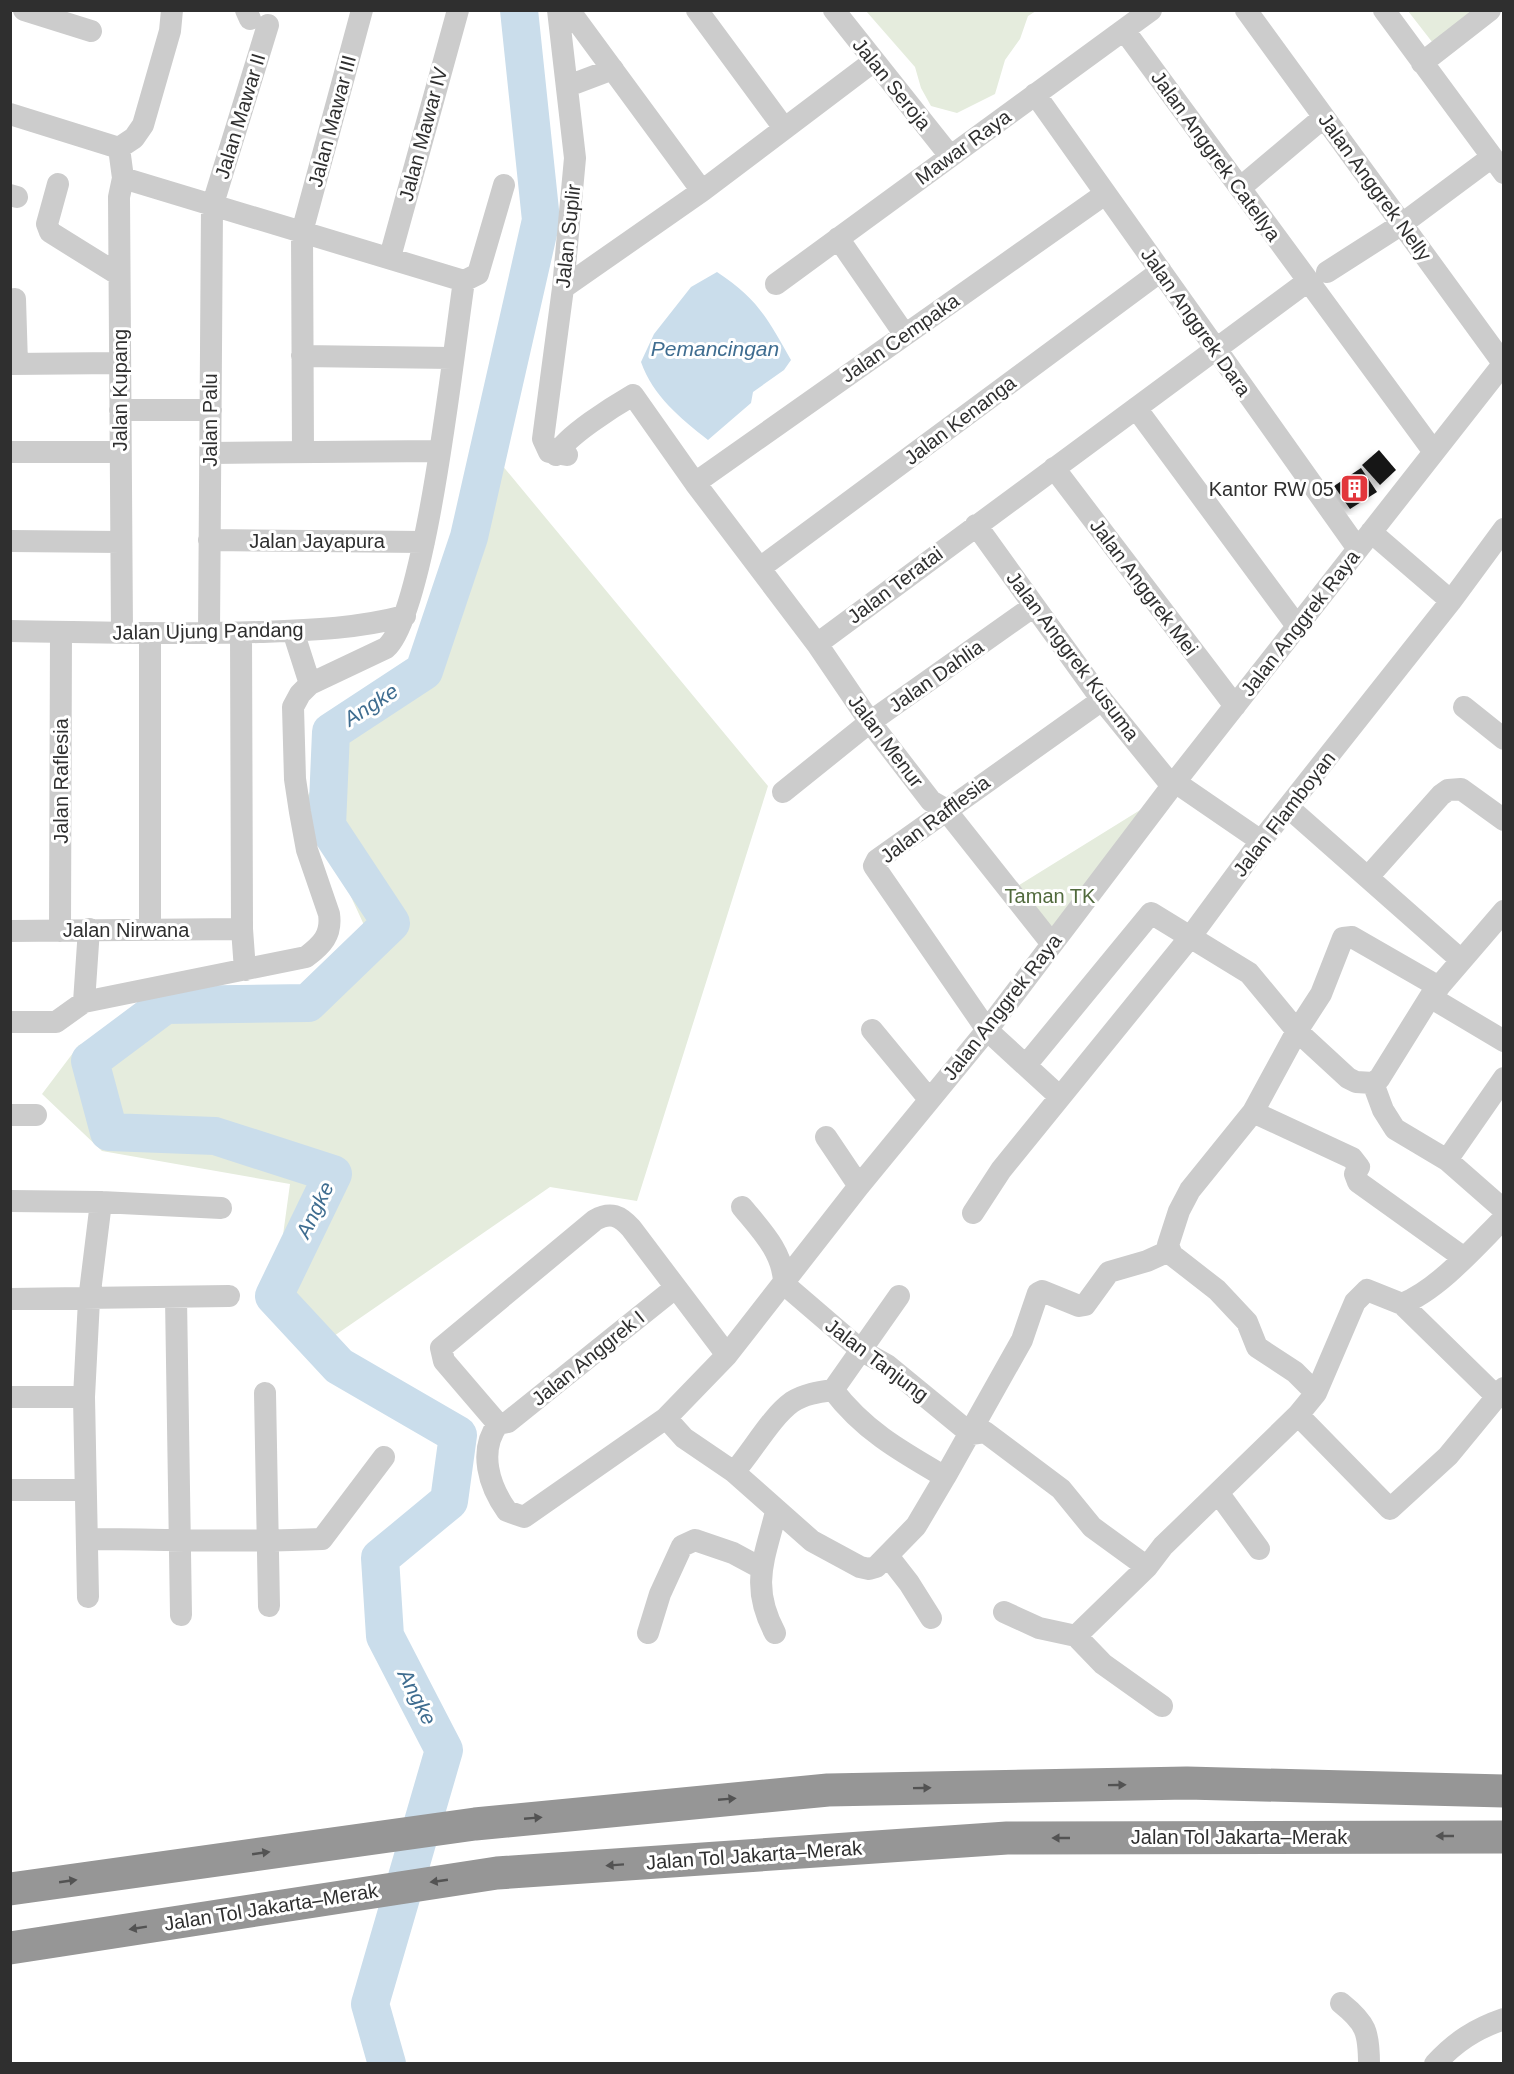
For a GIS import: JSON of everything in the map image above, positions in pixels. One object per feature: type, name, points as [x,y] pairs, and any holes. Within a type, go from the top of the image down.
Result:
[{"type":"highway","points":[[10,1889],[475,1824],[828,1790],[1187,1783],[1503,1791]]},
{"type":"highway","name":"Jalan Tol Jakarta–Merak","points":[[10,1948],[496,1873],[1006,1838],[1503,1837]]},
{"type":"street","points":[[24,10],[91,31]]},
{"type":"street","points":[[10,114],[119,148],[134,138],[143,125],[170,32],[172,10]]},
{"type":"street","name":"Jalan Mawar III","points":[[303,452],[302,232],[362,10]]},
{"type":"street","name":"Jalan Mawar IV","points":[[390,257],[458,10]]},
{"type":"street","name":"Jalan Suplir","points":[[558,10],[575,158],[563,288],[543,439],[546,450],[556,455],[569,454],[636,400],[695,483]]},
{"type":"street","points":[[569,10],[702,191]]},
{"type":"street","points":[[697,10],[784,128]]},
{"type":"street","name":"Jalan Seroja","points":[[834,10],[873,62],[950,156]]},
{"type":"street","name":"Mawar Raya","points":[[776,284],[1150,10]]},
{"type":"street","name":"Jalan Anggrek Nelly","points":[[1246,10],[1503,363]]},
{"type":"street","points":[[1215,351],[1318,277],[1498,165],[1384,10]]},
{"type":"street","points":[[1422,63],[1490,10]]},
{"type":"street","name":"Jalan Mawar II","points":[[212,207],[255,18]]},
{"type":"street","name":"Jalan Anggrek Catellya","points":[[1124,30],[1240,188],[1318,277],[1434,452]]},
{"type":"street","points":[[563,288],[702,191],[873,62]]},
{"type":"street","points":[[568,86],[613,69]]},
{"type":"street","name":"Jalan Anggrek Dara","points":[[1035,94],[1215,351],[1364,541],[1451,601]]},
{"type":"street","points":[[1240,188],[1324,117]]},
{"type":"street","name":"Jalan Kupang","points":[[119,148],[123,178],[119,196],[122,632]]},
{"type":"street","points":[[123,178],[212,207],[390,257],[464,281],[478,274],[504,185]]},
{"type":"street","points":[[58,184],[47,224],[50,232],[119,275]]},
{"type":"street","name":"Jalan Cempaka","points":[[695,483],[1105,194]]},
{"type":"street","name":"Jalan Palu","points":[[209,633],[212,207]]},
{"type":"street","points":[[838,238],[905,335]]},
{"type":"street","name":"Jalan Kenanga","points":[[760,568],[1161,271]]},
{"type":"street","points":[[10,1022],[56,1022],[84,1002],[306,957],[327,938],[330,924],[307,850],[294,779],[293,707],[300,694],[310,684],[386,648],[392,643],[405,616],[424,542],[464,281]]},
{"type":"street","points":[[15,298],[14,364],[120,363]]},
{"type":"street","name":"Jalan Teratai","points":[[817,644],[1215,351]]},
{"type":"street","points":[[302,356],[452,358]]},
{"type":"street","name":"Jalan Anggrek Raya","points":[[498,1424],[489,1443],[490,1482],[507,1511],[524,1517],[666,1418],[727,1355],[859,1186],[987,1030],[1174,784],[1503,363]]},
{"type":"street","points":[[1136,408],[1297,626]]},
{"type":"street","points":[[120,410],[211,410]]},
{"type":"street","points":[[211,453],[438,451]]},
{"type":"street","points":[[10,452],[120,452]]},
{"type":"street","name":"Jalan Anggrek Mei","points":[[1054,468],[1235,706]]},
{"type":"street","points":[[695,483],[817,644]]},
{"type":"street","name":"Jalan Anggrek Kusuma","points":[[976,525],[1102,700],[1174,784],[1261,841]]},
{"type":"street","name":"Jalan Flamboyan","points":[[973,1213],[1001,1170],[1191,936],[1261,841],[1451,601],[1503,528]]},
{"type":"street","name":"Jalan Jayapura","points":[[209,540],[424,542]]},
{"type":"street","points":[[10,542],[121,542]]},
{"type":"street","name":"Jalan Dahlia","points":[[783,792],[870,723],[1035,606]]},
{"type":"street","name":"Jalan Ujung Pandang","points":[[10,631],[241,633],[364,627],[405,616]]},
{"type":"street","points":[[293,631],[310,684]]},
{"type":"street","name":"Jalan Raflesia","points":[[60,931],[61,632]]},
{"type":"street","points":[[150,633],[150,930]]},
{"type":"street","points":[[241,633],[242,929],[245,970]]},
{"type":"street","name":"Jalan Menur","points":[[817,644],[870,723],[931,801],[945,809],[1052,944]]},
{"type":"street","name":"Jalan Rafflesia","points":[[987,1030],[874,867],[877,860],[945,809],[1102,700]]},
{"type":"street","points":[[1464,707],[1503,739]]},
{"type":"street","points":[[1368,877],[1427,810],[1448,790],[1461,789],[1503,820]]},
{"type":"street","points":[[1289,808],[1461,960]]},
{"type":"street","points":[[1026,1065],[1151,913],[1249,974],[1297,1031],[1348,1078],[1356,1082],[1373,1083],[1379,1079],[1434,992],[1503,911]]},
{"type":"street","points":[[84,1002],[89,929]]},
{"type":"street","name":"Jalan Nirwana","points":[[10,931],[242,929]]},
{"type":"street","points":[[1316,1393],[1296,1371],[1257,1347],[1252,1340],[1247,1322],[1217,1290],[1170,1251],[1169,1236],[1190,1190],[1253,1112],[1297,1031],[1321,994],[1343,938],[1348,935],[1503,1041]]},
{"type":"street","points":[[872,1030],[929,1099]]},
{"type":"street","points":[[987,1030],[1060,1097]]},
{"type":"street","points":[[1447,1160],[1503,1078]]},
{"type":"street","points":[[1373,1083],[1383,1110],[1395,1129],[1447,1160],[1503,1210]]},
{"type":"street","points":[[1253,1112],[1352,1158],[1359,1167],[1355,1174],[1358,1182],[1464,1258]]},
{"type":"street","points":[[10,1115],[36,1114]]},
{"type":"street","points":[[826,1137],[859,1186]]},
{"type":"street","points":[[10,1201],[101,1202],[221,1208]]},
{"type":"street","points":[[88,1597],[84,1397],[89,1300],[101,1202]]},
{"type":"street","points":[[742,1207],[765,1235],[781,1262],[784,1284]]},
{"type":"street","points":[[498,1424],[444,1361],[441,1348],[596,1220],[612,1214],[624,1221],[727,1355]]},
{"type":"street","points":[[1402,1304],[1420,1295],[1464,1258],[1503,1218]]},
{"type":"street","points":[[666,1418],[684,1438],[734,1472],[776,1512],[812,1541],[860,1567],[869,1569],[876,1567],[916,1526],[971,1434],[1022,1340],[1038,1293],[1042,1292],[1082,1306],[1109,1272],[1148,1261],[1170,1251]]},
{"type":"street","name":"Jalan Tanjung","points":[[784,1284],[862,1351],[887,1365],[971,1434]]},
{"type":"street","name":"Jalan Anggrek I","points":[[498,1424],[508,1422],[675,1288]]},
{"type":"street","points":[[1076,1636],[1147,1567],[1163,1546],[1298,1415],[1316,1393],[1360,1294],[1367,1290],[1402,1304],[1501,1393],[1448,1456],[1390,1509],[1298,1415]]},
{"type":"street","points":[[10,1299],[89,1300],[229,1296]]},
{"type":"street","points":[[734,1472],[779,1414],[793,1401],[814,1393],[833,1390],[899,1296]]},
{"type":"street","points":[[176,1298],[181,1615]]},
{"type":"street","points":[[833,1390],[852,1415],[880,1437],[945,1477]]},
{"type":"street","points":[[265,1393],[269,1606]]},
{"type":"street","points":[[10,1397],[84,1397]]},
{"type":"street","points":[[971,1434],[985,1432],[1016,1454],[1061,1489],[1092,1527],[1147,1567]]},
{"type":"street","points":[[87,1539],[178,1538],[267,1542],[326,1537],[384,1457]]},
{"type":"street","points":[[10,1490],[85,1490]]},
{"type":"street","points":[[1218,1494],[1258,1549]]},
{"type":"street","points":[[775,1633],[764,1611],[761,1568],[776,1512]]},
{"type":"street","points":[[648,1633],[660,1594],[682,1546],[695,1540],[733,1553],[761,1568]]},
{"type":"street","points":[[888,1556],[909,1583],[931,1618]]},
{"type":"street","points":[[1004,1612],[1032,1625],[1076,1636],[1104,1664],[1162,1706]]},
{"type":"street","points":[[1341,2003],[1360,2019],[1366,2030],[1369,2064]]},
{"type":"street","points":[[1435,2064],[1451,2046],[1476,2029],[1503,2019]]},
{"type":"green space","points":[[866,11],[1036,11],[1028,16],[1020,39],[1005,60],[995,94],[957,113],[931,106],[921,88],[915,67]]},
{"type":"green space","points":[[1408,11],[1485,11],[1436,47]]},
{"type":"green space","points":[[487,447],[768,786],[637,1201],[550,1187],[318,1347],[273,1308],[290,1184],[102,1151],[42,1094],[79,1045],[212,1012],[316,1000],[370,938],[306,799],[342,735],[429,687]]},
{"type":"green space","name":"Taman TK","points":[[1166,794],[1050,939],[1011,890]]},
{"type":"water","name":"Pemancingan","points":[[717,272],[752,300],[791,360],[784,370],[753,392],[751,403],[708,440],[668,406],[646,374],[641,362],[654,334],[691,287]]},
{"type":"building","points":[[1379,450],[1396,470],[1380,485],[1362,465]]},
{"type":"building","name":"Kantor RW 05","points":[[1361,468],[1377,492],[1350,509],[1334,486]]},
{"type":"waterway","name":"Angke","points":[[387,2064],[370,2004],[444,1750],[385,1636],[380,1558],[449,1501],[458,1435],[339,1366],[274,1296],[333,1174],[215,1136],[109,1132],[90,1061],[165,1005],[308,1003],[391,923],[327,826],[331,732],[424,671],[469,537],[541,220],[519,10]]},
{"type":"place","name":"Kantor RW 05","points":[[1355,489]]}]
